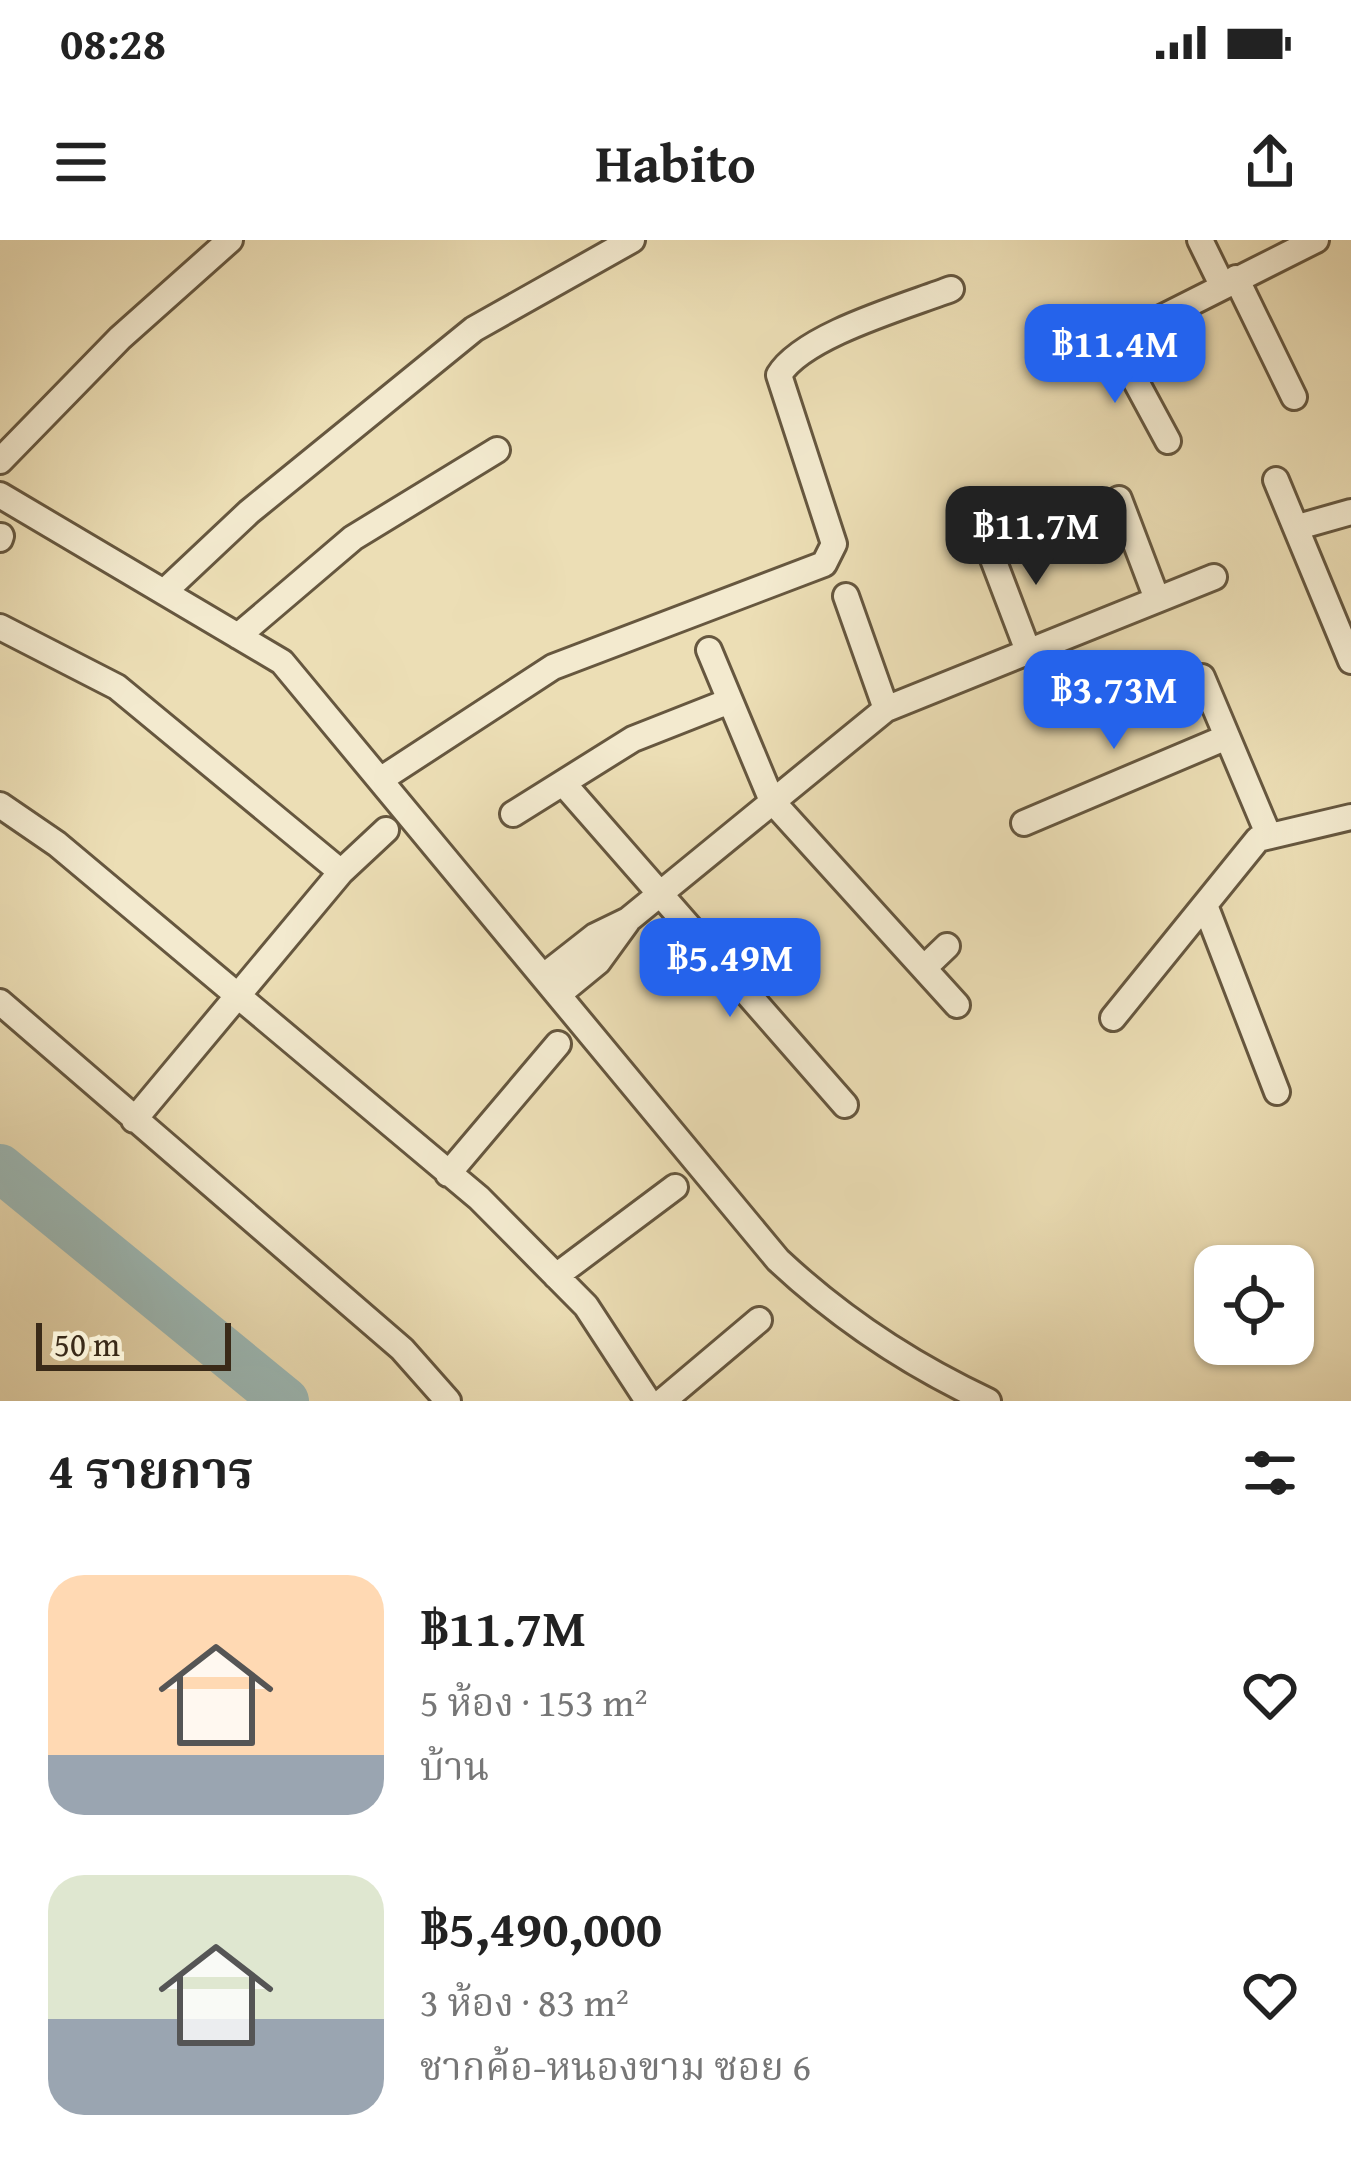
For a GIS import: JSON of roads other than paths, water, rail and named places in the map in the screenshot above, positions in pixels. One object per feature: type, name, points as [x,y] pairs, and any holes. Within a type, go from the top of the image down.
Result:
[{"type":"street","points":[[0,460],[120,338],[230,240]]},
{"type":"street","points":[[164,592],[249,512],[474,329],[632,240]]},
{"type":"street","points":[[1200,240],[1294,397]]},
{"type":"street","points":[[1066,366],[1316,240]]},
{"type":"street","points":[[380,780],[553,667],[824,564],[834,544],[779,375],[800,355],[858,325],[951,289]]},
{"type":"street","points":[[1115,343],[1168,441]]},
{"type":"street","points":[[238,636],[353,538],[496,450]]},
{"type":"street","points":[[1276,480],[1351,661]]},
{"type":"street","points":[[0,495],[282,662],[778,1260],[821,1300],[868,1332],[988,1401]]},
{"type":"street","points":[[1119,499],[1156,599]]},
{"type":"street","points":[[1298,527],[1351,512]]},
{"type":"street","points":[[988,546],[1028,651]]},
{"type":"street","points":[[552,986],[598,962],[628,920],[886,709],[1214,577]]},
{"type":"street","points":[[846,596],[886,709]]},
{"type":"street","points":[[0,627],[118,687],[341,872]]},
{"type":"street","points":[[710,650],[727,702],[772,801],[957,1005]]},
{"type":"street","points":[[1202,677],[1269,836]]},
{"type":"street","points":[[513,814],[633,740],[727,702]]},
{"type":"street","points":[[1024,823],[1227,737]]},
{"type":"street","points":[[563,783],[845,1105]]},
{"type":"street","points":[[0,805],[57,844],[448,1174],[586,1306],[645,1398],[759,1320]]},
{"type":"street","points":[[1113,1018],[1258,839],[1351,817]]},
{"type":"street","points":[[134,1120],[341,872],[386,830]]},
{"type":"street","points":[[1205,905],[1277,1092]]},
{"type":"street","points":[[924,968],[947,946]]},
{"type":"street","points":[[0,1002],[402,1348],[448,1401]]},
{"type":"street","points":[[448,1174],[558,1044]]},
{"type":"street","points":[[556,1276],[676,1187]]},
{"type":"waterway","points":[[0,1168],[285,1401]]}]
